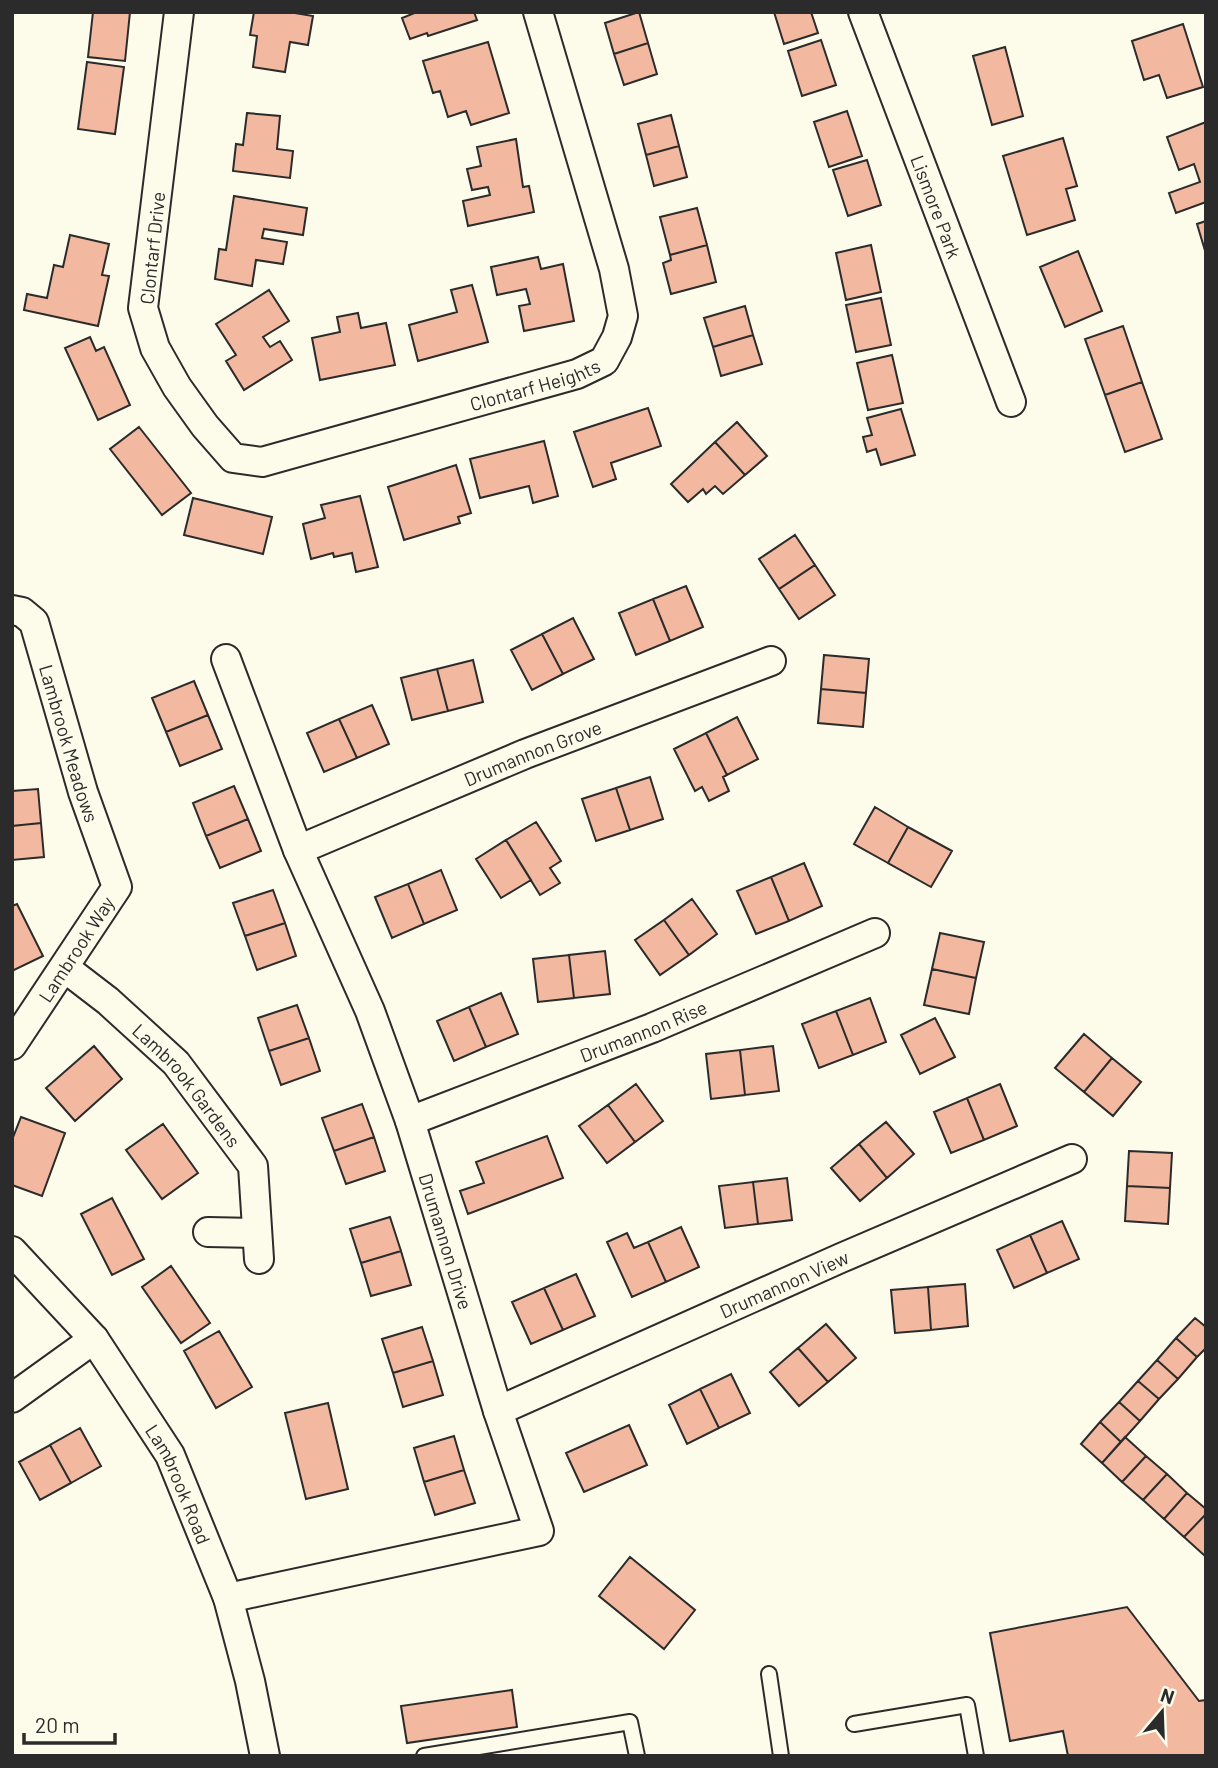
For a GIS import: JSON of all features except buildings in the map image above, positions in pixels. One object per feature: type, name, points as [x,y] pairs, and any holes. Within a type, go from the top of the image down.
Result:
[{"type":"street","name":"Clontarf Drive","points":[[179,12],[143,308],[155,348],[177,387],[205,426],[233,458]]},
{"type":"street","name":"Clontarf Heights","points":[[233,458],[262,463],[577,374],[604,361],[617,337],[623,316],[619,292],[538,12]]},
{"type":"street","name":"Lismore Park","points":[[863,12],[1011,402]]},
{"type":"street","name":"Lambrook Meadows","points":[[12,610],[22,612],[34,622],[83,792],[117,887]]},
{"type":"street","name":"Drumannon Drive","points":[[226,659],[298,850],[370,1012],[410,1121],[498,1411],[539,1531],[228,1598]]},
{"type":"street","name":"Drumannon Grove","points":[[298,850],[525,754],[771,661]]},
{"type":"street","name":"Lambrook Way","points":[[12,1045],[117,887]]},
{"type":"street","name":"Drumannon Rise","points":[[410,1121],[652,1028],[875,933]]},
{"type":"street","name":"Lambrook Gardens","points":[[65,968],[108,1000],[176,1063],[253,1166],[258,1246],[208,1232]]},
{"type":"street","name":"Drumannon View","points":[[498,1411],[1072,1158]]},
{"type":"street","name":"Lambrook Road","points":[[12,1251],[94,1339],[170,1455],[228,1598],[250,1681],[265,1756]]},
{"type":"street","points":[[12,1398],[94,1339]]},
{"type":"lane","points":[[769,1674],[781,1756]]},
{"type":"lane","points":[[854,1724],[967,1705],[975,1756]]},
{"type":"lane","points":[[424,1756],[630,1722],[637,1756]]}]
